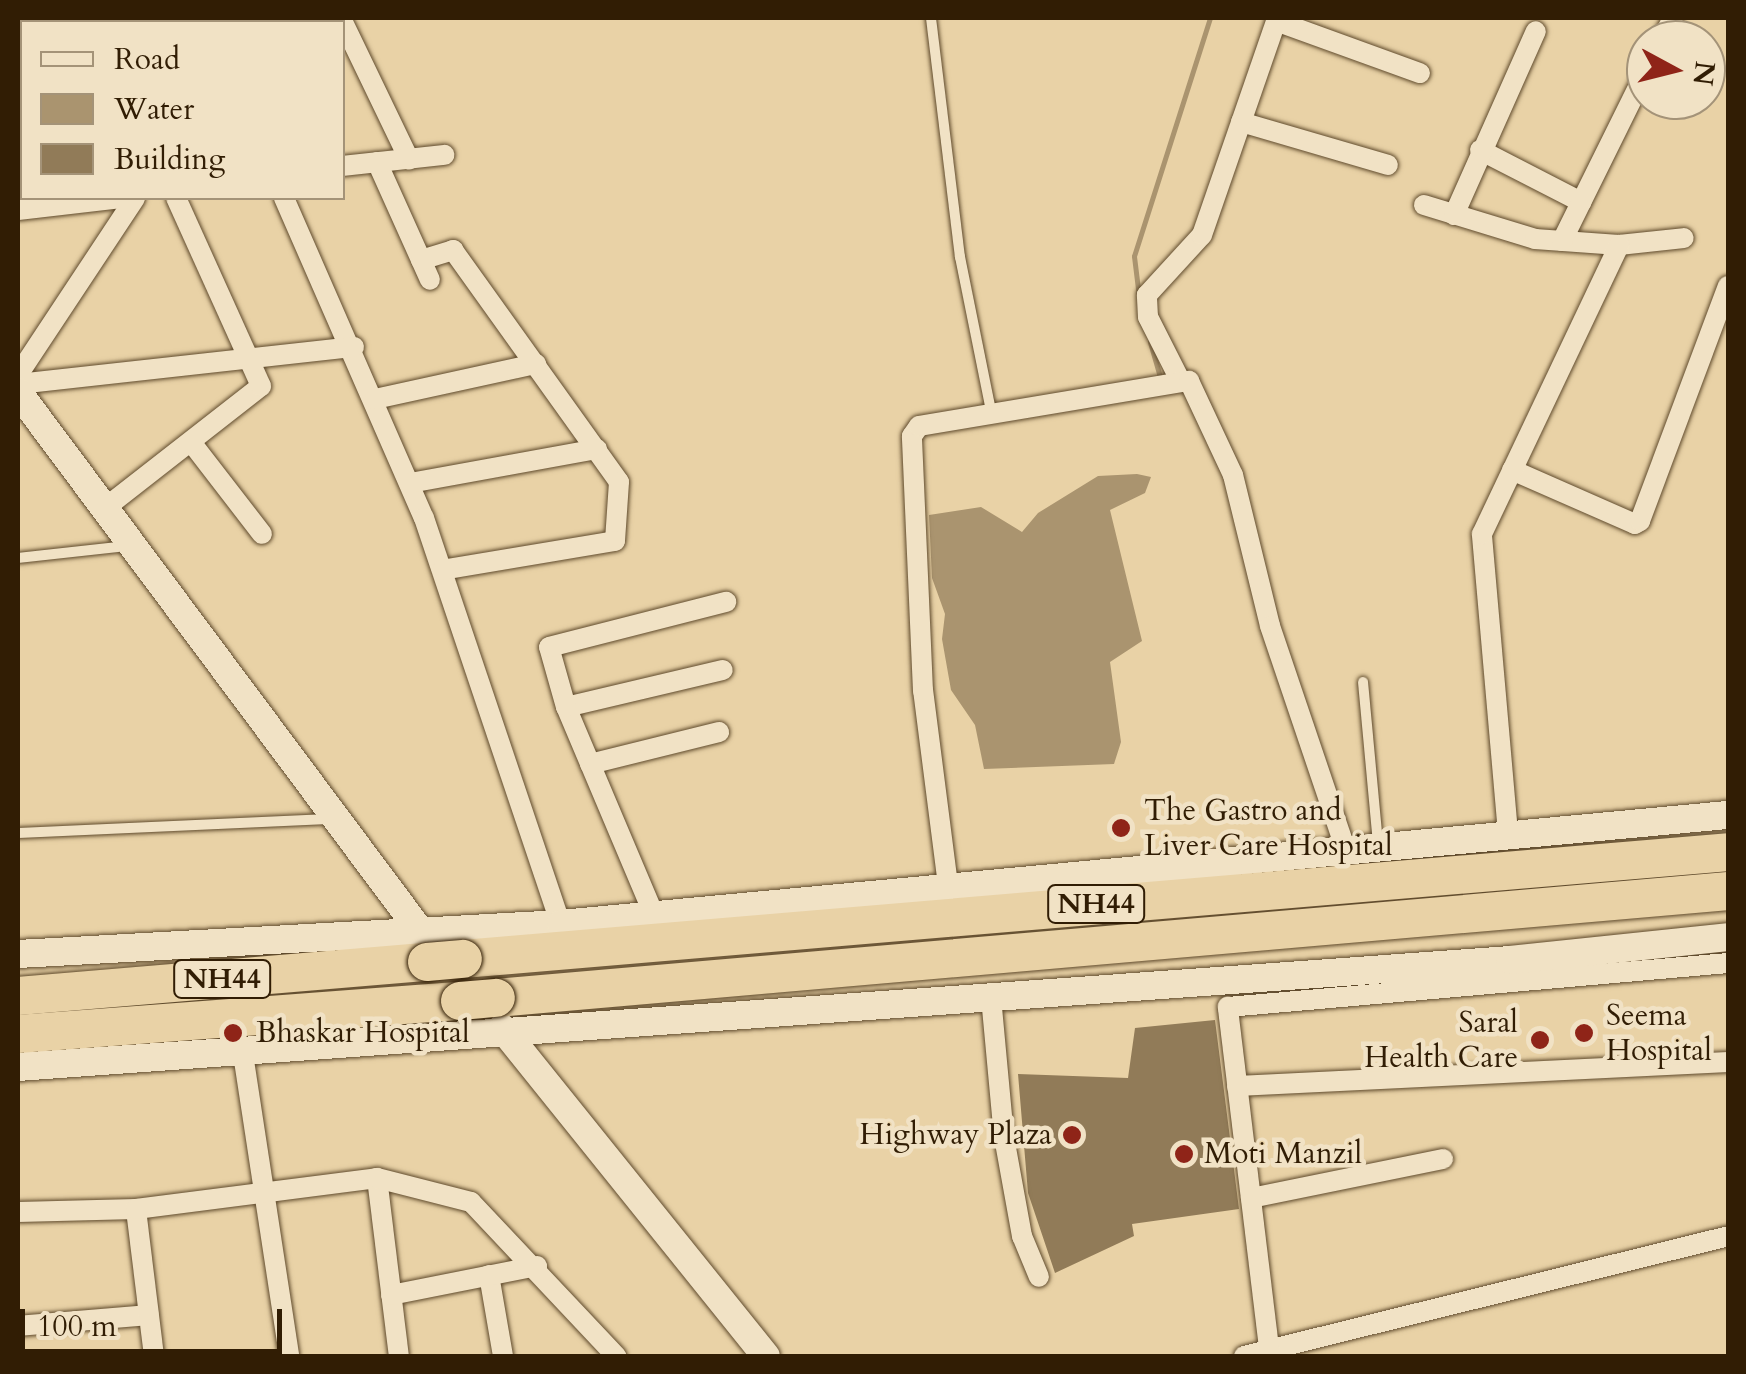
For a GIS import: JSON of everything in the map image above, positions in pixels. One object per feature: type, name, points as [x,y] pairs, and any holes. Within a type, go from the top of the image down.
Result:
[{"type":"highway","name":"NH44","points":[[18,996],[438,952],[1728,852]]},
{"type":"highway","name":"NH44","points":[[18,1034],[486,1009],[1728,891]]},
{"type":"street","points":[[1181,382],[1148,318],[1147,296],[1202,235],[1276,19],[1420,73]]},
{"type":"street","points":[[345,26],[409,159]]},
{"type":"street","points":[[1454,215],[1536,31]]},
{"type":"street","points":[[1562,241],[1626,111]]},
{"type":"street","points":[[1241,122],[1388,165]]},
{"type":"street","points":[[1480,150],[1581,202]]},
{"type":"street","points":[[345,166],[444,155]]},
{"type":"street","points":[[377,162],[426,270],[453,250],[619,482],[616,541],[442,570]]},
{"type":"street","points":[[18,211],[105,200]]},
{"type":"street","points":[[18,375],[134,200]]},
{"type":"street","points":[[105,508],[260,389],[252,358],[177,200]]},
{"type":"street","points":[[285,200],[354,347],[410,483],[561,924]]},
{"type":"street","points":[[1424,205],[1562,241],[1619,245],[1684,238]]},
{"type":"street","points":[[1508,833],[1482,534],[1619,245]]},
{"type":"street","points":[[1512,470],[1634,524],[1640,520],[1728,286]]},
{"type":"street","points":[[18,384],[354,347]]},
{"type":"street","points":[[375,399],[536,364]]},
{"type":"street","points":[[948,884],[923,691],[909,466],[920,426],[1189,381],[1233,475],[1270,626],[1345,848]]},
{"type":"street","points":[[18,392],[438,952]]},
{"type":"street","points":[[191,442],[262,534]]},
{"type":"street","points":[[410,483],[598,449]]},
{"type":"street","points":[[654,915],[566,707],[550,658],[553,643],[726,602]]},
{"type":"street","points":[[566,707],[723,670]]},
{"type":"street","points":[[590,764],[720,732]]},
{"type":"street","points":[[18,954],[438,952],[561,924],[948,884],[1728,815]]},
{"type":"street","points":[[18,1067],[243,1054],[486,1009],[990,997],[1728,937]]},
{"type":"street","points":[[1270,1354],[1228,1007],[1728,963]]},
{"type":"street","points":[[990,997],[1004,1137],[1022,1236],[1040,1276]]},
{"type":"street","points":[[486,1009],[766,1356]]},
{"type":"street","points":[[243,1054],[289,1356]]},
{"type":"street","points":[[1237,1086],[1728,1062]]},
{"type":"street","points":[[1250,1198],[1443,1159]]},
{"type":"street","points":[[377,1178],[398,1356]]},
{"type":"street","points":[[18,1212],[136,1208],[377,1178],[462,1197],[537,1266],[613,1355]]},
{"type":"street","points":[[136,1208],[154,1356]]},
{"type":"street","points":[[1244,1356],[1270,1354],[1728,1236]]},
{"type":"street","points":[[391,1295],[537,1266]]},
{"type":"street","points":[[489,1275],[503,1356]]},
{"type":"street","points":[[18,1326],[149,1314]]},
{"type":"lane","points":[[931,18],[960,257],[992,416]]},
{"type":"lane","points":[[18,558],[132,546]]},
{"type":"lane","points":[[1363,682],[1378,844]]},
{"type":"lane","points":[[18,834],[340,818]]},
{"type":"water","points":[[1098,476],[1151,477],[1145,493],[1110,510],[1142,641],[1110,662],[1121,742],[1114,764],[984,769],[975,725],[951,690],[942,639],[945,614],[932,578],[929,515],[981,507],[1022,532],[1038,513]]},
{"type":"building","points":[[1215,1020],[1239,1209],[1132,1224],[1134,1236],[1055,1273],[1028,1193],[1018,1074],[1128,1078],[1135,1028]]},
{"type":"waterway","points":[[1139,297],[1134,256],[1210,18]]},
{"type":"waterway","points":[[1150,342],[1159,374]]},
{"type":"place","name":"The Gastro and Liver Care Hospital","points":[[1121,828]]},
{"type":"place","name":"Bhaskar Hospital","points":[[233,1033]]},
{"type":"place","name":"Seema Hospital","points":[[1584,1033]]},
{"type":"place","name":"Saral Health Care","points":[[1540,1040]]},
{"type":"place","name":"Highway Plaza","points":[[1072,1135]]},
{"type":"place","name":"Moti Manzil","points":[[1184,1154]]}]
